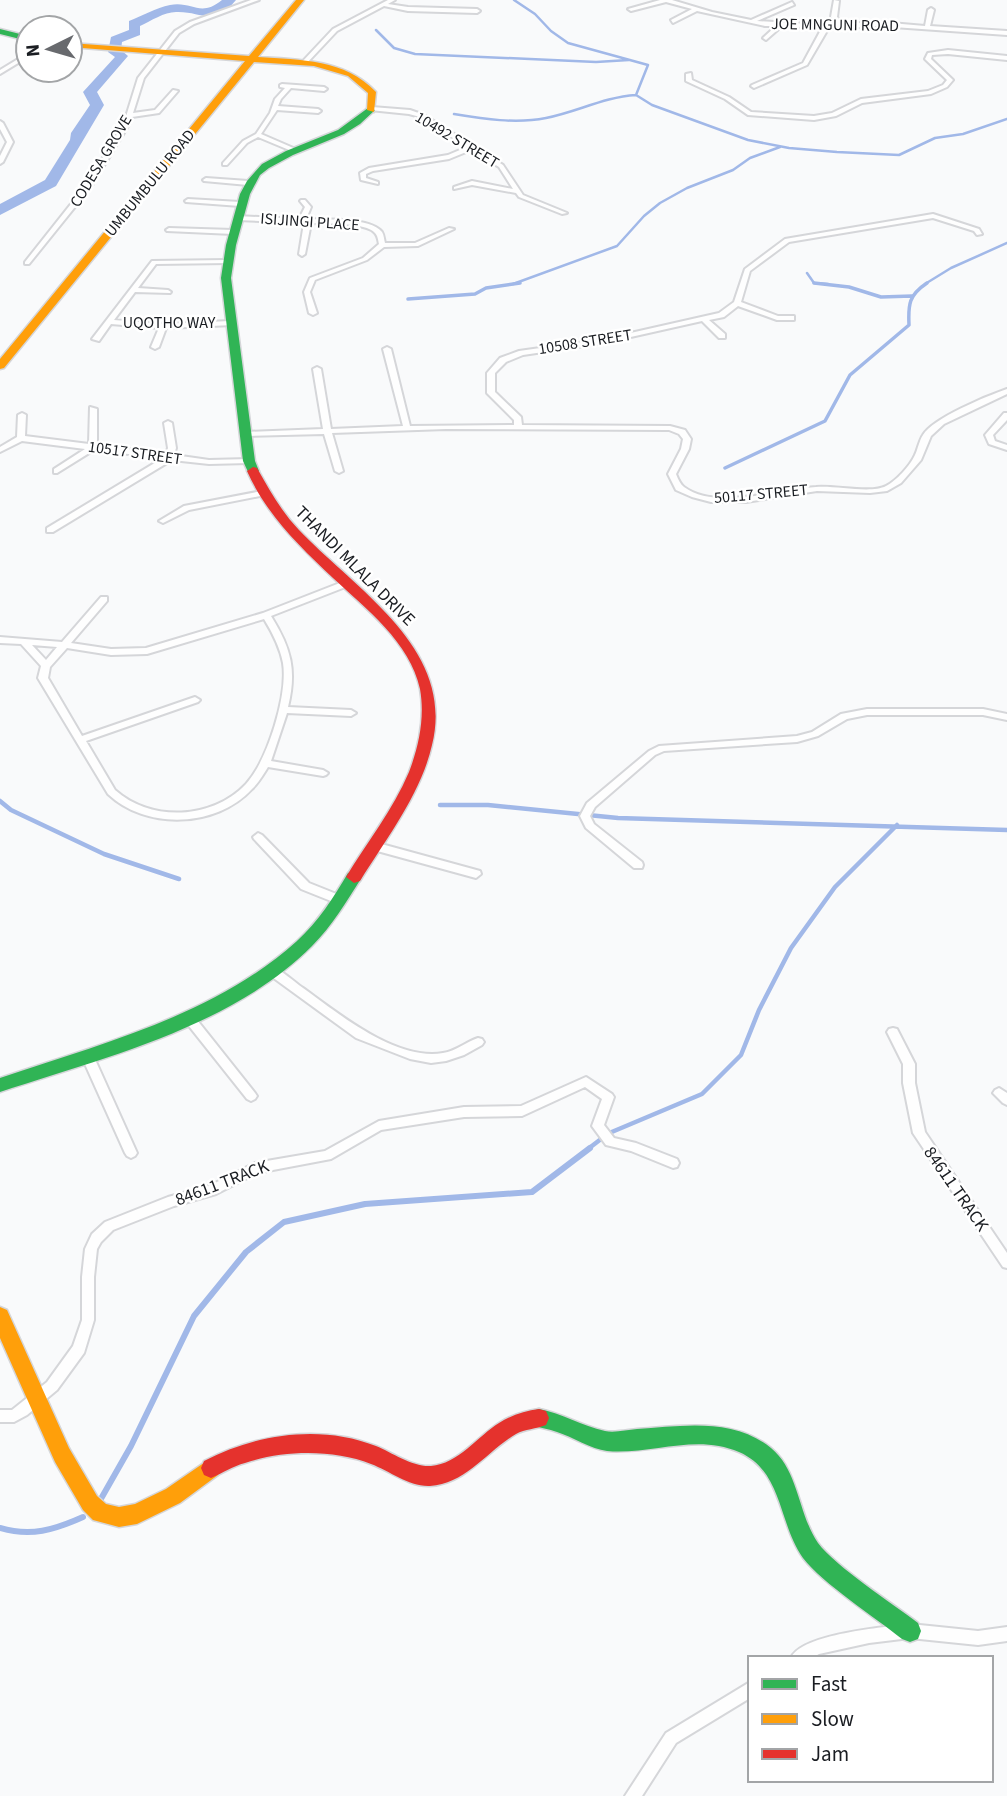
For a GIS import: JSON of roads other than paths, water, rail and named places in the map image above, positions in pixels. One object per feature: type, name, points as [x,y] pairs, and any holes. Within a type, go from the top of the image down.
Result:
[{"type":"street","name":"CODESA GROVE","points":[[27,263],[75,206],[130,115],[141,78],[177,32],[186,26],[256,0]]},
{"type":"street","name":"UMBUMBULU ROAD","points":[[0,366],[300,0]]},
{"type":"street","points":[[304,63],[335,30],[392,0]]},
{"type":"street","points":[[631,9],[666,0]]},
{"type":"street","name":"JOE MNGUNI ROAD","points":[[666,0],[679,2],[727,20],[826,27],[879,24],[1007,33]]},
{"type":"street","points":[[836,1],[834,17],[841,26]]},
{"type":"street","points":[[384,5],[408,9],[477,11]]},
{"type":"street","points":[[750,22],[792,5]]},
{"type":"street","points":[[673,20],[696,9]]},
{"type":"street","points":[[927,28],[931,10]]},
{"type":"street","points":[[766,38],[780,25]]},
{"type":"street","points":[[754,86],[805,64],[826,27]]},
{"type":"street","points":[[84,46],[304,63],[337,69],[359,78],[372,92],[372,109],[355,125],[265,166],[248,183],[206,180]]},
{"type":"street","points":[[689,74],[689,81],[727,98],[750,114],[820,118],[834,115],[861,100],[923,95],[945,86],[950,80],[930,62],[930,54],[947,52],[1007,58]]},
{"type":"street","points":[[280,86],[324,89]]},
{"type":"street","points":[[225,164],[245,142],[258,135],[289,87]]},
{"type":"street","points":[[130,115],[157,111],[175,91]]},
{"type":"street","points":[[275,108],[318,111]]},
{"type":"street","name":"10492 STREET","points":[[372,109],[416,113],[506,170],[516,191],[527,199],[564,213]]},
{"type":"street","points":[[0,123],[10,142],[0,162]]},
{"type":"street","points":[[258,135],[296,151]]},
{"type":"street","points":[[376,183],[363,178],[363,173],[371,169],[449,157],[473,147]]},
{"type":"street","name":"THANDI MLALA DRIVE","points":[[0,1085],[190,1018],[236,995],[272,971],[305,943],[340,900],[423,760],[429,735],[430,704],[423,677],[408,647],[386,622],[285,525],[262,493],[249,461],[230,323],[226,262],[248,183]]},
{"type":"street","points":[[456,188],[472,183],[516,191]]},
{"type":"street","points":[[188,201],[237,218]]},
{"type":"street","points":[[302,254],[308,207],[303,201]]},
{"type":"street","points":[[791,318],[777,318],[737,303],[747,270],[793,238],[857,230],[936,215],[977,230],[979,234]]},
{"type":"street","points":[[169,230],[237,218]]},
{"type":"street","name":"ISIJINGI PLACE","points":[[237,218],[367,226],[380,234],[382,245],[365,259],[312,279],[307,292],[313,313]]},
{"type":"street","points":[[382,245],[416,245],[451,229]]},
{"type":"street","points":[[96,339],[156,261],[226,262]]},
{"type":"street","points":[[133,290],[168,292]]},
{"type":"street","name":"10508 STREET","points":[[519,427],[518,419],[494,398],[489,386],[491,373],[503,360],[522,352],[604,341],[704,319],[727,313],[737,303]]},
{"type":"street","points":[[704,319],[722,336]]},
{"type":"street","name":"UQOTHO WAY","points":[[108,322],[163,326],[230,323]]},
{"type":"street","points":[[155,347],[163,326]]},
{"type":"street","points":[[387,349],[407,428]]},
{"type":"street","points":[[317,369],[328,430],[339,471]]},
{"type":"street","name":"50117 STREET","points":[[519,427],[676,429],[686,435],[687,439],[685,449],[672,474],[675,484],[684,492],[699,498],[729,500],[801,490],[887,489],[898,481],[922,453],[927,435],[954,415],[1007,391]]},
{"type":"street","points":[[57,471],[93,447],[93,409]]},
{"type":"street","points":[[0,450],[21,438],[22,415]]},
{"type":"street","points":[[1007,415],[989,435],[992,442],[1007,448]]},
{"type":"street","points":[[50,530],[169,458],[172,448],[168,423]]},
{"type":"street","points":[[244,434],[519,427]]},
{"type":"street","name":"10517 STREET","points":[[21,438],[209,463],[249,461]]},
{"type":"street","points":[[163,521],[187,508],[262,493]]},
{"type":"street","points":[[0,640],[66,645],[111,652],[147,651],[267,615],[345,584]]},
{"type":"street","points":[[104,599],[46,666],[43,673],[45,684],[118,799],[138,810],[163,816],[189,816],[233,801],[252,785],[265,762],[284,710],[288,670],[277,632],[267,615]]},
{"type":"street","points":[[25,643],[46,666]]},
{"type":"street","points":[[79,740],[195,700]]},
{"type":"street","points":[[284,710],[351,713]]},
{"type":"street","points":[[638,865],[590,826],[585,816],[591,805],[656,750],[797,739],[815,734],[844,716],[867,712],[983,712],[1007,717]]},
{"type":"street","points":[[265,762],[323,773]]},
{"type":"street","points":[[258,837],[305,886],[340,900]]},
{"type":"street","points":[[374,846],[476,874]]},
{"type":"street","points":[[272,971],[360,1035],[376,1042],[435,1058],[460,1052],[478,1042]]},
{"type":"street","points":[[190,1018],[251,1096]]},
{"type":"street","name":"84611 TRACK","points":[[893,1032],[909,1064],[909,1083],[919,1133],[1007,1263]]},
{"type":"street","points":[[87,1055],[131,1153]]},
{"type":"street","name":"84611 TRACK","points":[[36,1399],[62,1377],[86,1333],[88,1261],[96,1238],[120,1220],[212,1190],[269,1163],[327,1156],[371,1130],[388,1124],[464,1112],[522,1111],[586,1082],[608,1097],[598,1126],[610,1142],[632,1146],[673,1163]]},
{"type":"street","points":[[0,1316],[36,1399],[87,1502],[99,1513],[109,1516],[149,1511],[222,1460],[249,1449],[265,1447],[357,1449],[421,1475],[433,1476],[451,1469],[516,1423],[536,1418],[550,1419],[593,1439],[606,1441],[685,1432],[729,1438],[764,1456],[778,1470],[789,1492],[801,1535],[812,1552],[910,1631]]},
{"type":"street","points":[[0,1416],[14,1416],[36,1399]]},
{"type":"street","points":[[801,1656],[816,1647],[910,1631],[978,1639],[1007,1634]]},
{"type":"street","points":[[633,1796],[671,1738],[748,1690]]},
{"type":"waterway","points":[[0,210],[51,183],[77,140],[78,133],[97,105],[90,92],[93,86],[122,56],[114,52],[116,40],[136,32],[133,24],[169,9],[177,8],[204,14],[220,8],[230,0]]},
{"type":"waterway","points":[[514,0],[535,14],[551,31],[568,43],[648,65],[636,95]]},
{"type":"waterway","points":[[376,30],[394,48],[415,54],[596,62],[629,60]]},
{"type":"waterway","points":[[454,114],[500,120],[535,120],[636,95]]},
{"type":"waterway","points":[[636,95],[652,105],[748,140],[789,148],[837,152],[899,155],[935,138],[963,134],[1007,119]]},
{"type":"waterway","points":[[513,284],[617,246],[644,216],[660,203],[687,188],[733,170],[750,158],[780,147]]},
{"type":"waterway","points":[[925,284],[951,268],[1007,243]]},
{"type":"waterway","points":[[807,273],[814,283]]},
{"type":"waterway","points":[[408,299],[475,294],[486,288],[520,283]]},
{"type":"waterway","points":[[814,283],[828,284]]},
{"type":"waterway","points":[[814,283],[849,287],[881,297],[912,296]]},
{"type":"waterway","points":[[725,468],[825,421],[850,375],[909,325],[911,301],[916,292],[927,283]]},
{"type":"waterway","points":[[0,801],[11,810],[104,854],[179,879]]},
{"type":"waterway","points":[[440,805],[488,805],[618,818],[895,827]]},
{"type":"waterway","points":[[607,1134],[702,1094],[741,1055],[759,1010],[791,948],[835,887],[895,827]]},
{"type":"waterway","points":[[895,827],[1007,830]]},
{"type":"waterway","points":[[588,1149],[601,1139]]},
{"type":"waterway","points":[[98,1504],[131,1446],[194,1316],[246,1252],[284,1222],[365,1204],[532,1192],[590,1148]]},
{"type":"waterway","points":[[0,1528],[22,1532],[42,1531],[83,1517]]}]
